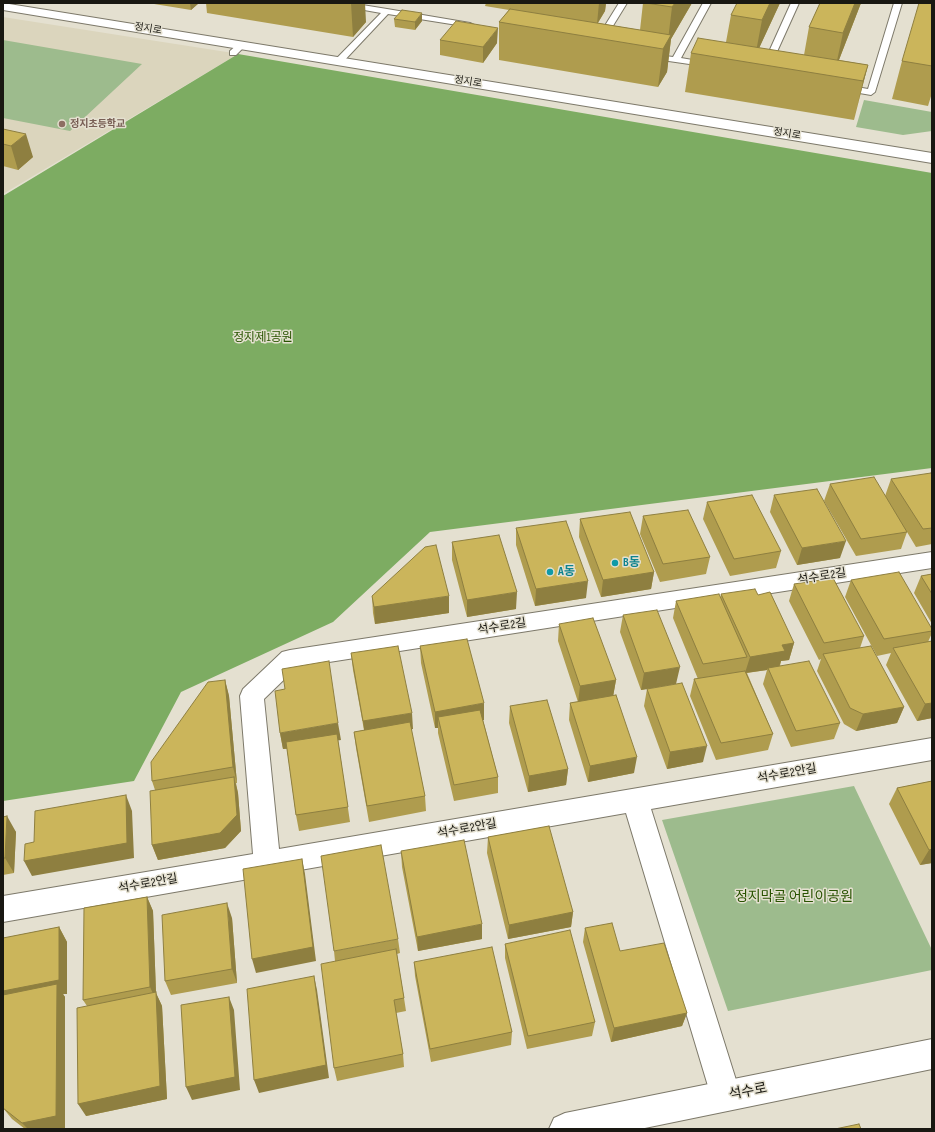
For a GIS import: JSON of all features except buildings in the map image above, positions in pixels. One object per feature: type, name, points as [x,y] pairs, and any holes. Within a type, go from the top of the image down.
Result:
[{"type":"street","name":"정지로","points":[[3,6],[237,49],[339,61],[932,158]]},
{"type":"street","name":"석수로2길","points":[[267,864],[252,696],[290,659],[932,560]]},
{"type":"street","name":"석수로2안길","points":[[3,909],[932,750]]},
{"type":"street","points":[[635,800],[726,1096]]},
{"type":"street","name":"석수로","points":[[565,1129],[932,1054]]},
{"type":"lane","points":[[336,3],[479,27]]},
{"type":"lane","points":[[603,48],[595,46],[623,3]]},
{"type":"lane","points":[[676,60],[707,3]]},
{"type":"lane","points":[[763,74],[795,3]]},
{"type":"lane","points":[[840,87],[871,92],[898,3]]},
{"type":"lane","points":[[339,61],[386,12]]},
{"type":"lane","points":[[640,54],[716,66]]},
{"type":"shaded area","name":"정지초등학교","points":[[3,17],[233,53],[238,54],[3,194]]},
{"type":"green space","points":[[3,40],[142,64],[70,131],[3,118]]},
{"type":"green space","name":"정지제1공원","points":[[238,54],[932,173],[932,468],[430,532],[333,622],[181,692],[134,781],[3,801],[3,196]]},
{"type":"green space","points":[[864,100],[932,112],[932,131],[903,135],[856,127]]},
{"type":"green space","name":"정지막골 어린이공원","points":[[854,786],[932,950],[932,970],[728,1011],[662,820]]},
{"type":"place","name":"정지초등학교","points":[[62,124]]},
{"type":"place","name":"B동","points":[[615,563]]},
{"type":"place","name":"A동","points":[[550,572]]}]
